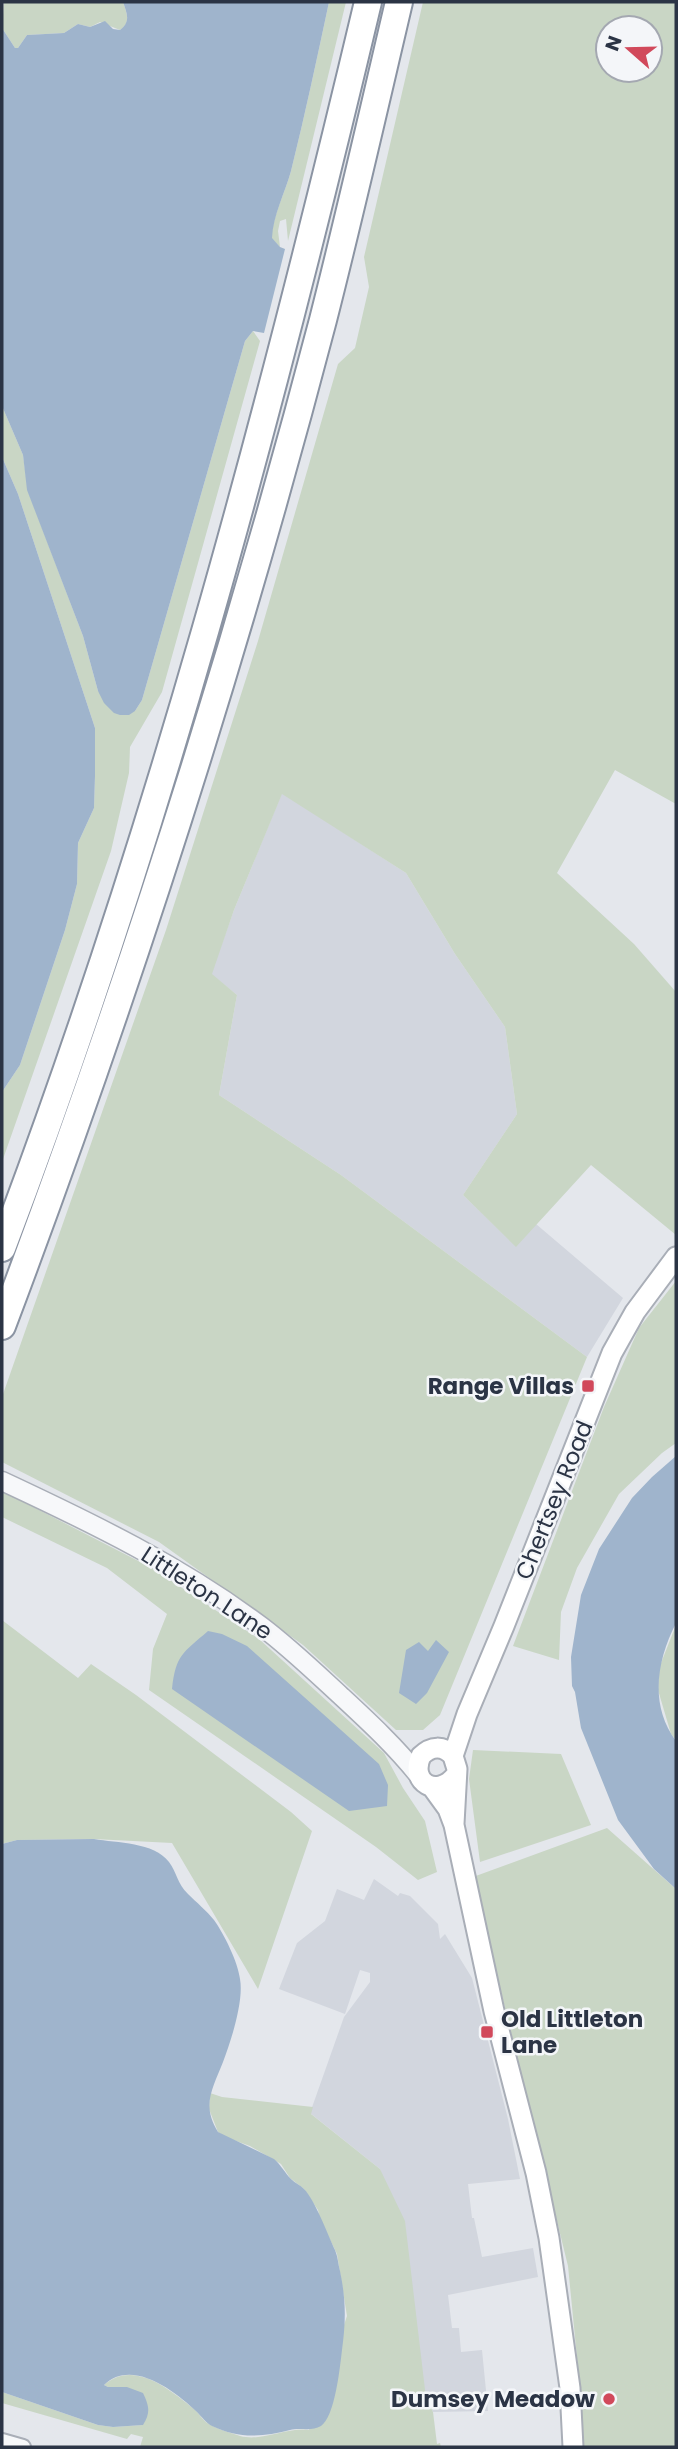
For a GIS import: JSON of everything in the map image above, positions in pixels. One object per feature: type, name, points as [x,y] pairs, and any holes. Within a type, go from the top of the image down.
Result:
[{"type":"highway","points":[[2,1248],[72,1053],[160,785],[208,626],[293,310],[368,2]]},
{"type":"highway","points":[[2,1326],[81,1107],[199,757],[323,319],[399,2]]},
{"type":"main road","name":"Chertsey Road","points":[[443,1758],[453,1734],[467,1714],[504,1626],[618,1340],[635,1312],[676,1257]]},
{"type":"main road","points":[[426,1781],[443,1786],[443,1758]]},
{"type":"main road","points":[[443,1758],[418,1762],[426,1781],[448,1809],[454,1825],[494,2011],[533,2162],[549,2238],[570,2388],[573,2447]]},
{"type":"main road","points":[[443,1758],[456,1802],[454,1825]]},
{"type":"street","name":"Littleton Lane","points":[[2,1481],[107,1530],[158,1558],[262,1626],[388,1740],[426,1781]]},
{"type":"street","points":[[388,1740],[410,1751],[443,1758]]},
{"type":"street","points":[[2,2441],[23,2447]]},
{"type":"shaded area","points":[[282,793],[406,873],[455,954],[505,1027],[517,1114],[463,1195],[516,1246],[536,1224],[623,1298],[587,1357],[341,1175],[219,1095],[237,995],[211,974]]},
{"type":"shaded area","points":[[374,1879],[398,1896],[400,1893],[410,1896],[438,1924],[440,1939],[445,1934],[472,1978],[508,2119],[520,2179],[468,2184],[472,2218],[482,2257],[533,2248],[538,2277],[448,2295],[452,2328],[459,2328],[461,2352],[482,2350],[488,2411],[433,2412],[426,2398],[380,2169],[310,2113],[344,2017],[370,1982],[370,1973],[360,1970],[345,2014],[279,1989],[297,1943],[325,1921],[337,1889],[364,1900]]},
{"type":"green space","points":[[4,2],[123,2],[127,21],[120,30],[100,22],[90,27],[78,24],[64,33],[27,35],[18,48],[15,48],[2,28]]},
{"type":"green space","points":[[329,2],[346,2],[288,241],[286,219],[280,221],[280,247],[271,238],[272,229],[291,171]]},
{"type":"green space","points":[[423,2],[676,2],[676,804],[615,770],[557,873],[634,944],[676,992],[676,1235],[591,1165],[516,1247],[463,1195],[517,1114],[505,1027],[455,954],[406,873],[282,794],[234,910],[212,974],[237,995],[219,1095],[341,1175],[587,1357],[440,1715],[423,1730],[396,1730],[303,1645],[159,1542],[2,1462],[2,1397],[166,930],[258,641],[338,364],[355,348],[369,287],[364,257]]},
{"type":"green space","points":[[253,331],[260,341],[162,692],[130,747],[129,773],[111,851],[2,1162],[2,1092],[20,1065],[65,930],[77,884],[78,843],[94,808],[95,728],[18,494],[2,457],[2,406],[23,455],[28,491],[83,636],[98,691],[135,711],[142,700],[245,341]]},
{"type":"green space","points":[[676,1281],[676,1443],[619,1494],[577,1568],[561,1612],[559,1660],[513,1646],[604,1407],[639,1328]]},
{"type":"green space","points":[[2,1491],[152,1568],[259,1639],[384,1753],[425,1821],[437,1872],[418,1880],[376,1847],[149,1690],[153,1649],[167,1614],[107,1568],[2,1517]]},
{"type":"green space","points":[[2,1620],[78,1678],[91,1664],[291,1812],[312,1831],[258,1989],[172,1843],[94,1839],[17,1840],[2,1844]]},
{"type":"green space","points":[[676,1625],[676,1740],[671,1734],[658,1690],[659,1668]]},
{"type":"green space","points":[[473,1750],[561,1754],[591,1825],[480,1862],[469,1779]]},
{"type":"green space","points":[[607,1828],[676,1889],[676,2447],[582,2447],[579,2378],[568,2266],[473,1877]]},
{"type":"green space","points":[[210,2093],[222,2097],[313,2107],[311,2114],[380,2169],[405,2221],[426,2398],[433,2412],[437,2444],[440,2443],[441,2447],[140,2447],[143,2437],[131,2434],[127,2439],[2,2403],[2,2392],[98,2425],[143,2425],[127,2387],[104,2385],[115,2378],[139,2376],[163,2386],[209,2424],[240,2436],[257,2437],[309,2430],[347,2316],[337,2254],[318,2210],[304,2189],[290,2178],[281,2164],[218,2132],[209,2109]]},
{"type":"water","points":[[123,2],[329,2],[291,171],[273,229],[272,238],[285,249],[264,333],[253,331],[245,341],[142,700],[129,715],[114,713],[104,703],[98,691],[83,636],[27,490],[23,455],[2,406],[2,28],[15,48],[18,48],[27,35],[64,33],[78,24],[90,27],[105,21],[113,29],[120,30],[127,21]]},
{"type":"water","points":[[2,457],[18,494],[95,728],[95,776],[94,808],[78,843],[77,884],[65,930],[20,1065],[2,1092]]},
{"type":"water","points":[[676,1456],[676,1623],[664,1652],[659,1698],[667,1727],[676,1741],[676,1889],[654,1869],[618,1820],[581,1728],[572,1686],[571,1657],[581,1595],[599,1549],[632,1498]]},
{"type":"water","points":[[208,1631],[222,1634],[247,1646],[379,1764],[388,1785],[387,1806],[349,1811],[172,1689],[182,1655]]},
{"type":"water","points":[[436,1640],[449,1652],[427,1693],[416,1704],[399,1693],[406,1650],[419,1642],[428,1651]]},
{"type":"water","points":[[94,1839],[134,1844],[162,1855],[172,1866],[184,1890],[214,1920],[234,1957],[239,1972],[240,1998],[233,2032],[210,2097],[210,2113],[218,2132],[274,2159],[291,2179],[304,2189],[317,2209],[336,2253],[344,2301],[343,2339],[330,2413],[326,2421],[317,2428],[260,2435],[232,2433],[210,2425],[177,2395],[153,2380],[140,2376],[115,2378],[104,2385],[127,2387],[143,2393],[148,2409],[143,2425],[98,2425],[2,2392],[2,1844],[17,1840]]},
{"type":"place","name":"Range Villas","points":[[588,1386]]},
{"type":"place","name":"Old Littleton Lane","points":[[487,2032]]},
{"type":"place","name":"Dumsey Meadow","points":[[609,2399]]}]
